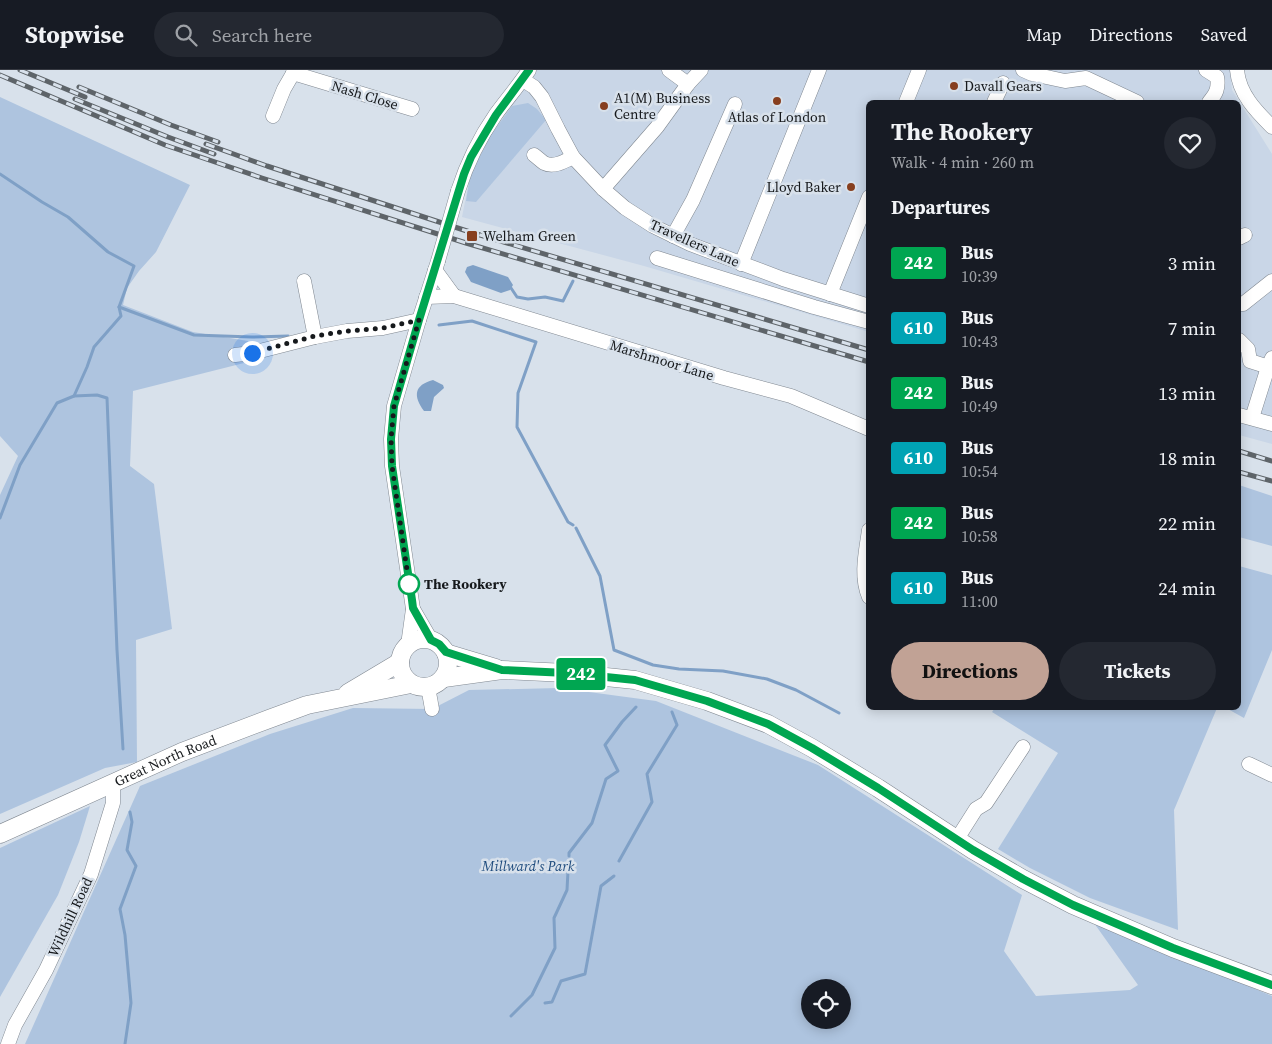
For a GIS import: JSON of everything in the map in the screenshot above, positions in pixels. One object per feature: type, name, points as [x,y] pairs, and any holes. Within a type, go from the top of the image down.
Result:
[{"type":"main road","points":[[423,639],[439,644],[446,652],[449,661],[448,670],[444,678],[428,688],[411,684],[401,672],[400,662],[402,653],[408,645],[423,639]]},
{"type":"main road","points":[[446,652],[502,670]]},
{"type":"main road","name":"Great North Road","points":[[335,700],[400,662]]},
{"type":"main road","points":[[444,678],[502,670],[567,673],[635,680],[707,701],[768,724],[812,748],[878,788],[957,840],[1023,879],[1073,905],[1173,948],[1272,985]]},
{"type":"main road","name":"Great North Road","points":[[0,834],[182,752],[307,705],[411,684]]},
{"type":"street","points":[[669,70],[688,84]]},
{"type":"street","points":[[603,189],[657,127],[688,84],[701,70]]},
{"type":"street","points":[[741,264],[819,70]]},
{"type":"street","points":[[907,100],[919,70]]},
{"type":"street","points":[[1023,70],[1032,74],[1065,81],[1086,78],[1133,100]]},
{"type":"street","points":[[1206,70],[1217,77],[1218,84],[1215,95],[1211,100]]},
{"type":"street","points":[[1238,70],[1238,80],[1241,88],[1249,101],[1272,127]]},
{"type":"street","points":[[273,116],[284,89],[294,72]]},
{"type":"street","name":"Nash Close","points":[[294,72],[412,109]]},
{"type":"street","points":[[408,645],[413,608],[392,466],[391,439],[394,406],[458,191],[471,157],[496,115],[526,75]]},
{"type":"street","name":"Travellers Lane","points":[[526,75],[542,97],[573,157],[624,208],[653,226],[690,244],[783,279],[866,305]]},
{"type":"street","points":[[995,100],[1003,83]]},
{"type":"street","points":[[673,236],[693,200],[735,104]]},
{"type":"street","points":[[534,155],[545,164],[559,166],[573,157]]},
{"type":"street","points":[[814,307],[824,293],[866,203]]},
{"type":"street","points":[[656,258],[866,321]]},
{"type":"street","points":[[436,266],[454,296]]},
{"type":"street","points":[[304,281],[315,336]]},
{"type":"street","points":[[1241,304],[1272,281]]},
{"type":"street","name":"Marshmoor Lane","points":[[426,297],[454,296],[715,376],[791,396],[866,428]]},
{"type":"street","points":[[235,355],[252,353],[315,336],[383,328],[419,320]]},
{"type":"street","points":[[1241,342],[1248,349],[1244,364],[1271,365],[1245,417],[1272,424]]},
{"type":"street","points":[[866,555],[864,571],[866,590]]},
{"type":"street","points":[[413,608],[431,640]]},
{"type":"street","points":[[428,688],[432,709]]},
{"type":"street","points":[[957,840],[976,809],[986,803],[1023,747]]},
{"type":"street","points":[[1249,764],[1272,775]]},
{"type":"street","name":"Wildhill Road","points":[[8,1044],[14,1025],[46,970],[91,874],[113,803],[113,783]]},
{"type":"shaded area","points":[[537,70],[1230,70],[1232,90],[1238,100],[866,100],[866,331],[644,266],[462,217],[470,176],[490,136]]},
{"type":"shaded area","points":[[1241,104],[1272,154],[1272,444],[1241,436]]},
{"type":"shaded area","points":[[473,265],[508,277],[513,285],[510,290],[501,293],[471,282],[465,272],[467,267]]},
{"type":"shaded area","points":[[433,380],[443,385],[444,388],[434,397],[431,411],[424,411],[418,401],[417,392],[422,385]]},
{"type":"green space","points":[[0,97],[190,185],[156,252],[127,288],[123,305],[193,332],[248,341],[244,363],[133,391],[130,466],[154,484],[172,629],[136,640],[137,762],[105,768],[0,814],[0,495],[18,456],[0,436]]},
{"type":"green space","points":[[528,103],[537,109],[546,120],[476,202],[466,201],[470,176],[490,136],[512,106]]},
{"type":"green space","points":[[1241,486],[1272,496],[1272,546],[1241,538]]},
{"type":"green space","points":[[1241,567],[1272,575],[1272,650],[1244,718],[1230,710],[1241,710]]},
{"type":"green space","name":"Millward's Park","points":[[559,688],[656,701],[818,765],[1022,895],[1004,951],[1036,996],[1130,990],[1138,985],[1094,923],[1272,996],[1272,1044],[25,1044],[140,786],[270,734],[353,708],[432,709],[469,690]]},
{"type":"green space","points":[[994,710],[1216,710],[1174,810],[1178,930],[1090,898],[1030,868],[998,849],[1058,753],[992,712]]},
{"type":"green space","points":[[90,806],[79,842],[58,895],[0,997],[0,848]]},
{"type":"waterway","points":[[0,174],[68,217],[108,252],[134,266],[119,307],[121,316],[94,347],[74,396]]},
{"type":"waterway","points":[[511,288],[517,297],[528,299],[545,297],[563,301],[573,281]]},
{"type":"waterway","points":[[119,307],[194,335],[288,336]]},
{"type":"waterway","points":[[439,325],[472,321],[536,342],[518,393],[517,427],[568,522],[573,525]]},
{"type":"waterway","points":[[0,518],[20,465],[57,403],[74,396],[97,395],[107,398],[123,749]]},
{"type":"waterway","points":[[576,528],[600,576],[614,650],[653,665],[679,669],[723,671],[767,679],[796,690],[839,713]]},
{"type":"waterway","points":[[569,856],[569,853],[592,823],[606,779],[618,771],[605,745],[636,707]]},
{"type":"waterway","points":[[619,861],[652,802],[647,774],[677,725],[672,712]]},
{"type":"waterway","points":[[125,1044],[131,1003],[125,935],[120,909],[136,866],[127,850],[132,822],[130,812]]},
{"type":"waterway","points":[[511,1016],[532,995],[555,948],[554,918],[567,890],[568,871]]},
{"type":"waterway","points":[[545,1003],[552,1002],[561,981],[585,974],[601,886],[614,876]]},
{"type":"railway","points":[[20,70],[85,97]]},
{"type":"railway","points":[[0,75],[165,145],[262,178],[466,243],[866,361]]},
{"type":"railway","points":[[79,87],[218,142]]},
{"type":"railway","points":[[75,99],[214,154]]},
{"type":"railway","points":[[206,144],[267,166],[470,232],[866,349]]},
{"type":"railway","points":[[1241,452],[1272,461]]},
{"type":"railway","points":[[1241,473],[1272,481]]},
{"type":"bus line","name":"242","points":[[529,70],[496,115],[471,157],[464,174],[394,406],[391,439],[392,466],[413,608],[431,640],[439,644],[446,652],[502,670],[567,673],[635,680],[707,701],[768,724],[878,788],[973,850],[1073,905],[1173,948],[1272,985]]},
{"type":"place","name":"Davall Gears","points":[[954,86]]},
{"type":"place","name":"Atlas of London","points":[[777,101]]},
{"type":"place","name":"A1(M) Business Centre","points":[[604,106]]},
{"type":"place","name":"Lloyd Baker","points":[[851,187]]},
{"type":"place","name":"Welham Green","points":[[472,236]]},
{"type":"place","name":"The Rookery","points":[[409,584]]},
{"type":"route","points":[[252,353],[315,336],[383,328],[419,320],[394,406],[391,439],[392,466],[409,584]]}]
